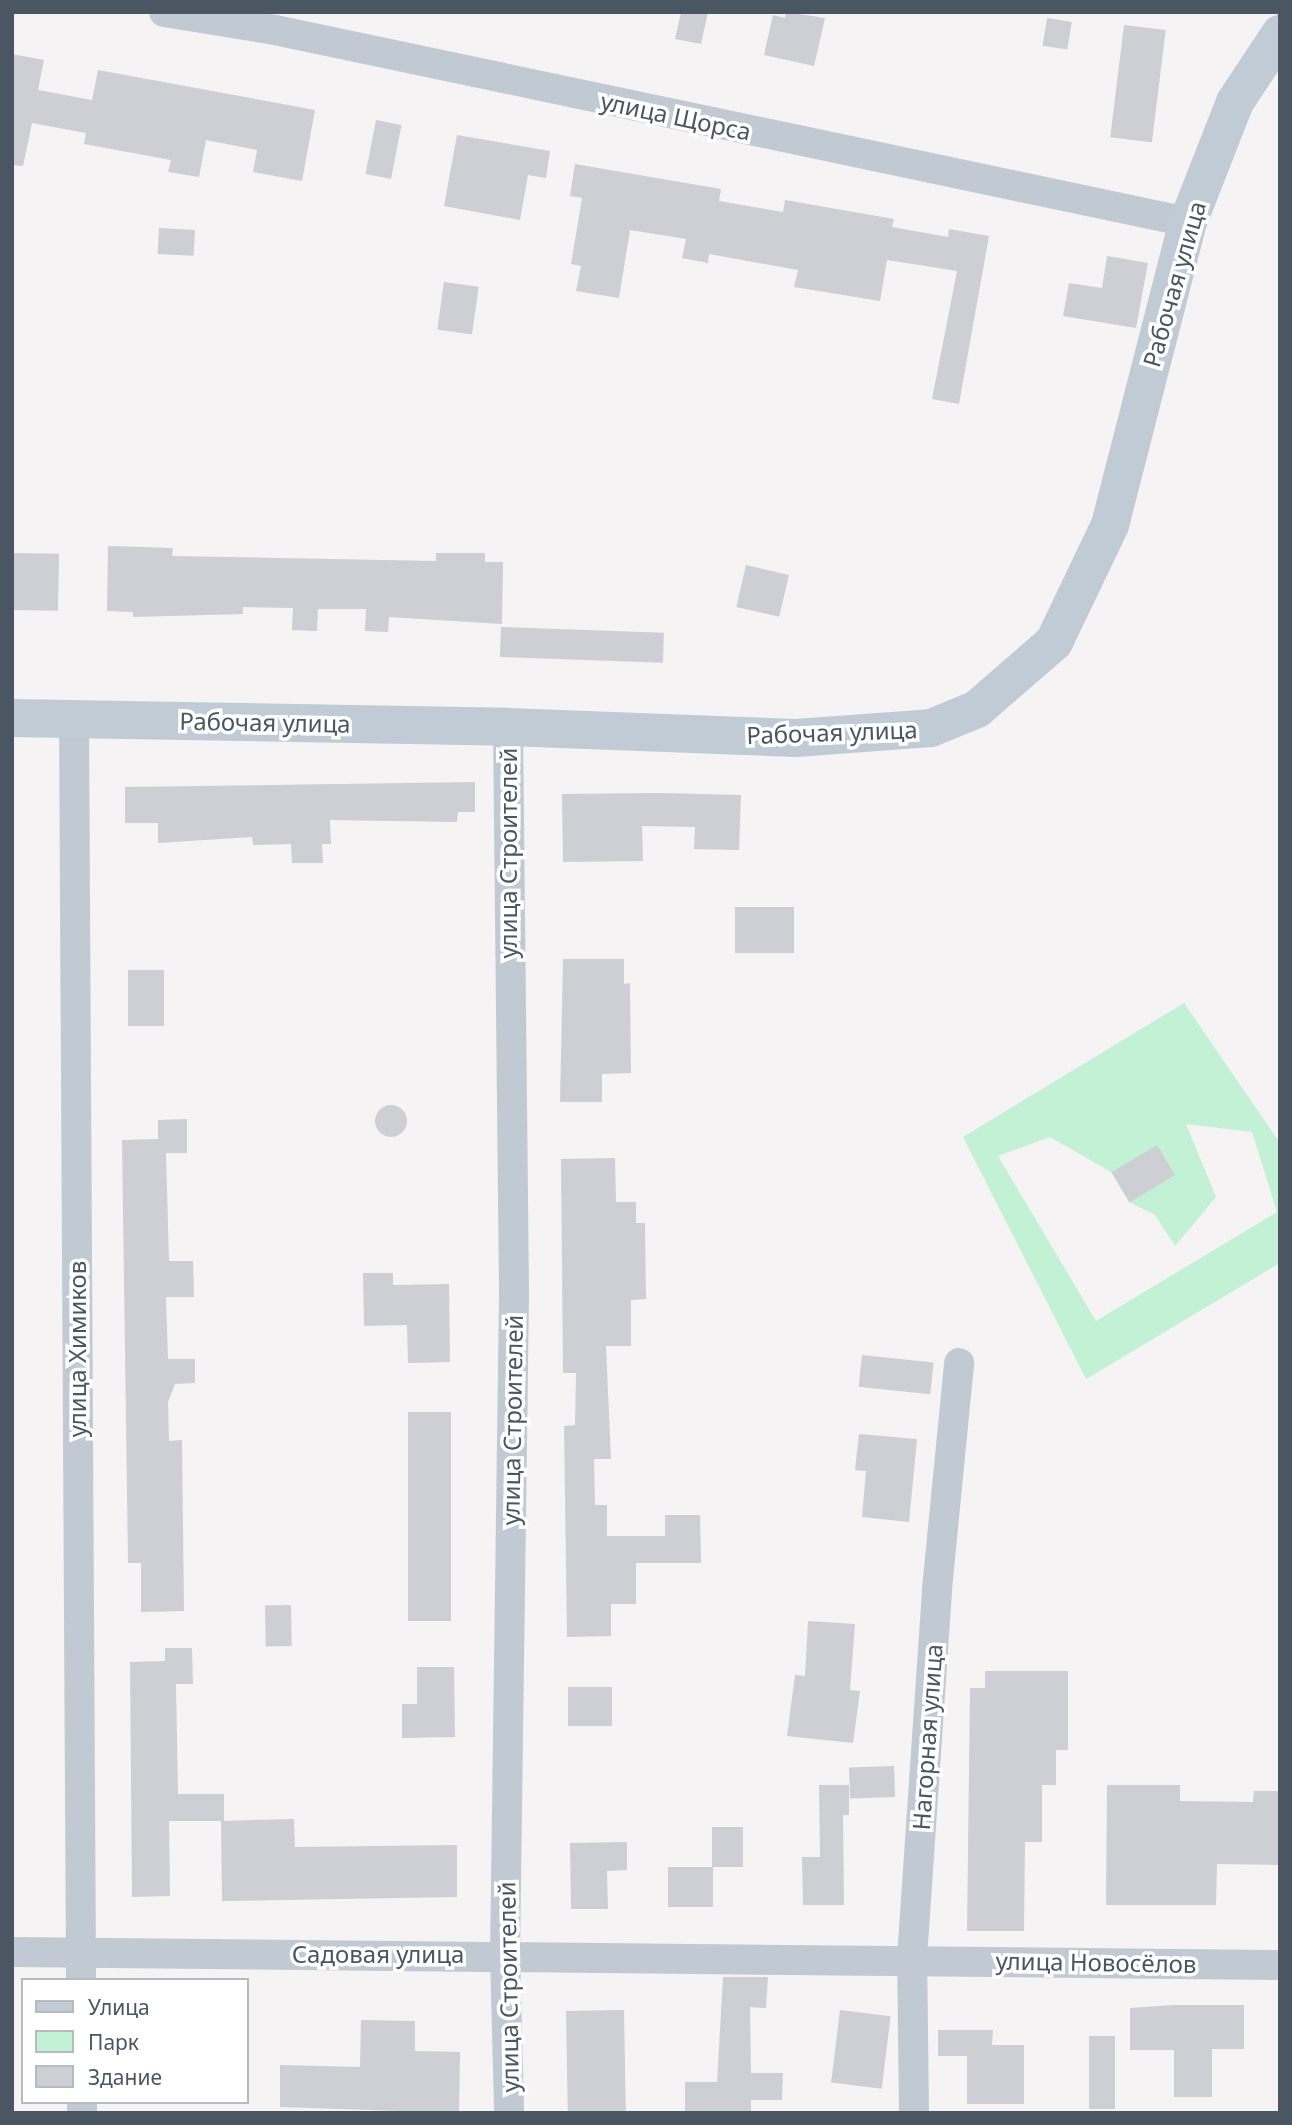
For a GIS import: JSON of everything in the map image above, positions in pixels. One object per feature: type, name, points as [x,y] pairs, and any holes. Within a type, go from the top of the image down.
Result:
[{"type":"main road","name":"Рабочая улица","points":[[12,718],[508,727],[796,738],[931,728],[977,709],[1054,642],[1110,524],[1188,222],[1235,102],[1280,34]]},
{"type":"street","name":"улица Щорса","points":[[164,12],[278,21],[1188,222]]},
{"type":"street","name":"улица Химиков","points":[[74,719],[81,1966]]},
{"type":"street","name":"улица Строителей","points":[[508,727],[514,1295],[505,1955],[509,2113]]},
{"type":"street","name":"Нагорная улица","points":[[914,2113],[912,1958],[938,1575],[959,1363]]},
{"type":"street","name":"Садовая улица","points":[[12,1952],[81,1966],[505,1955],[912,1958]]},
{"type":"street","name":"улица Новосёлов","points":[[912,1958],[1280,1965]]},
{"type":"green space","points":[[1184,1003],[1280,1143],[1280,1263],[1086,1379],[963,1137]],"holes":[[[1186,1124],[1252,1132],[1277,1212],[1096,1321],[998,1156],[1050,1137],[1111,1172],[1129,1202],[1155,1215],[1175,1246],[1216,1197]]]},
{"type":"building","points":[[681,12],[708,12],[701,44],[675,39]]},
{"type":"building","points":[[786,12],[825,18],[814,66],[764,55],[773,15],[785,18]]},
{"type":"building","points":[[1047,18],[1072,22],[1067,50],[1043,46]]},
{"type":"building","points":[[1124,25],[1166,30],[1152,142],[1110,137]]},
{"type":"building","points":[[12,54],[44,60],[38,90],[92,100],[98,70],[315,110],[302,181],[253,172],[257,150],[206,140],[199,177],[168,172],[171,160],[84,144],[86,133],[32,123],[23,166],[12,165]]},
{"type":"building","points":[[376,120],[402,125],[391,179],[366,174]]},
{"type":"building","points":[[457,135],[550,151],[546,178],[528,175],[520,220],[444,206]]},
{"type":"building","points":[[575,164],[721,189],[719,201],[783,212],[785,200],[894,219],[892,227],[948,237],[949,229],[989,236],[959,404],[932,399],[957,271],[887,260],[880,301],[794,287],[798,270],[709,254],[708,263],[682,258],[686,239],[630,230],[619,298],[576,291],[581,266],[571,264],[582,198],[570,196]]},
{"type":"building","points":[[159,228],[195,230],[194,256],[158,254]]},
{"type":"building","points":[[1107,256],[1148,263],[1136,328],[1063,316],[1069,283],[1102,288]]},
{"type":"building","points":[[444,282],[479,287],[472,334],[437,330]]},
{"type":"building","points":[[108,546],[173,548],[172,556],[436,561],[436,553],[485,553],[485,562],[503,562],[502,624],[389,617],[388,632],[365,631],[366,609],[318,609],[317,631],[292,630],[293,608],[243,607],[243,614],[133,617],[133,612],[107,611]]},
{"type":"building","points":[[12,553],[59,554],[58,611],[12,610]]},
{"type":"building","points":[[746,565],[789,575],[779,617],[736,607]]},
{"type":"building","points":[[501,627],[664,633],[663,663],[500,657]]},
{"type":"building","points":[[475,782],[475,812],[458,812],[457,822],[330,820],[331,844],[322,844],[323,863],[292,863],[291,844],[253,845],[252,837],[158,843],[158,823],[125,823],[125,787]]},
{"type":"building","points":[[562,794],[741,795],[739,850],[694,849],[695,827],[642,826],[643,861],[563,862]]},
{"type":"building","points":[[735,907],[794,907],[794,953],[735,953]]},
{"type":"building","points":[[563,959],[624,959],[624,984],[630,983],[631,1073],[602,1074],[602,1102],[560,1102]]},
{"type":"building","points":[[128,970],[164,970],[164,1026],[128,1026]]},
{"type":"building","points":[[391,1105],[402,1110],[407,1121],[402,1132],[391,1137],[380,1132],[375,1121],[380,1110]]},
{"type":"building","points":[[187,1119],[187,1153],[166,1153],[169,1261],[193,1261],[194,1297],[166,1297],[168,1359],[195,1359],[195,1383],[175,1384],[168,1402],[169,1441],[182,1440],[184,1611],[141,1612],[141,1563],[128,1563],[122,1140],[158,1139],[158,1120]]},
{"type":"building","points":[[1157,1145],[1175,1175],[1130,1202],[1112,1172]]},
{"type":"building","points":[[615,1158],[616,1202],[636,1202],[636,1223],[645,1223],[646,1299],[631,1300],[631,1346],[606,1346],[611,1459],[594,1459],[595,1505],[607,1505],[607,1536],[665,1536],[665,1515],[700,1515],[701,1563],[636,1563],[636,1604],[611,1604],[611,1636],[567,1637],[564,1426],[575,1425],[576,1373],[563,1373],[561,1159]]},
{"type":"building","points":[[363,1273],[393,1273],[393,1285],[449,1284],[450,1362],[408,1363],[407,1325],[364,1326]]},
{"type":"building","points":[[862,1355],[934,1363],[930,1394],[859,1387]]},
{"type":"building","points":[[408,1412],[451,1412],[451,1621],[408,1621]]},
{"type":"building","points":[[859,1434],[917,1439],[909,1522],[862,1517],[866,1471],[855,1470]]},
{"type":"building","points":[[265,1605],[291,1605],[292,1646],[266,1646]]},
{"type":"building","points":[[808,1621],[855,1624],[850,1690],[860,1691],[853,1743],[787,1736],[795,1675],[805,1676]]},
{"type":"building","points":[[165,1648],[192,1648],[193,1684],[176,1684],[178,1794],[224,1794],[224,1821],[169,1821],[170,1896],[132,1897],[130,1662],[165,1661]]},
{"type":"building","points":[[417,1667],[454,1667],[455,1737],[402,1738],[402,1704],[417,1704]]},
{"type":"building","points":[[985,1671],[1068,1671],[1068,1750],[1056,1750],[1056,1785],[1042,1785],[1042,1842],[1025,1842],[1024,1931],[967,1931],[970,1688],[985,1688]]},
{"type":"building","points":[[568,1687],[612,1687],[612,1726],[568,1726]]},
{"type":"building","points":[[894,1766],[895,1797],[850,1799],[849,1768]]},
{"type":"building","points":[[819,1785],[849,1785],[849,1815],[843,1815],[844,1905],[803,1905],[802,1857],[820,1857]]},
{"type":"building","points":[[1107,1785],[1180,1785],[1180,1801],[1253,1802],[1254,1791],[1280,1791],[1280,1865],[1217,1864],[1216,1905],[1106,1905]]},
{"type":"building","points":[[294,1819],[295,1847],[457,1845],[457,1897],[222,1901],[221,1821]]},
{"type":"building","points":[[712,1827],[743,1827],[743,1867],[712,1867]]},
{"type":"building","points":[[627,1842],[627,1870],[607,1871],[608,1909],[571,1909],[570,1843]]},
{"type":"building","points":[[668,1867],[713,1867],[713,1907],[668,1907]]},
{"type":"building","points":[[723,1977],[768,1977],[766,2008],[750,2007],[751,2073],[783,2073],[782,2100],[751,2100],[751,2113],[685,2113],[685,2082],[717,2082]]},
{"type":"building","points":[[1244,2005],[1244,2049],[1212,2049],[1212,2097],[1174,2097],[1174,2050],[1130,2050],[1130,2008]]},
{"type":"building","points":[[624,2010],[626,2113],[568,2113],[566,2011]]},
{"type":"building","points":[[840,2010],[891,2016],[882,2089],[831,2082]]},
{"type":"building","points":[[361,2020],[415,2021],[415,2051],[460,2052],[459,2113],[280,2107],[280,2065],[360,2067]]},
{"type":"building","points":[[938,2030],[993,2030],[992,2045],[1024,2045],[1024,2104],[967,2104],[967,2056],[938,2056]]},
{"type":"building","points":[[1089,2036],[1115,2036],[1115,2109],[1089,2109]]}]
